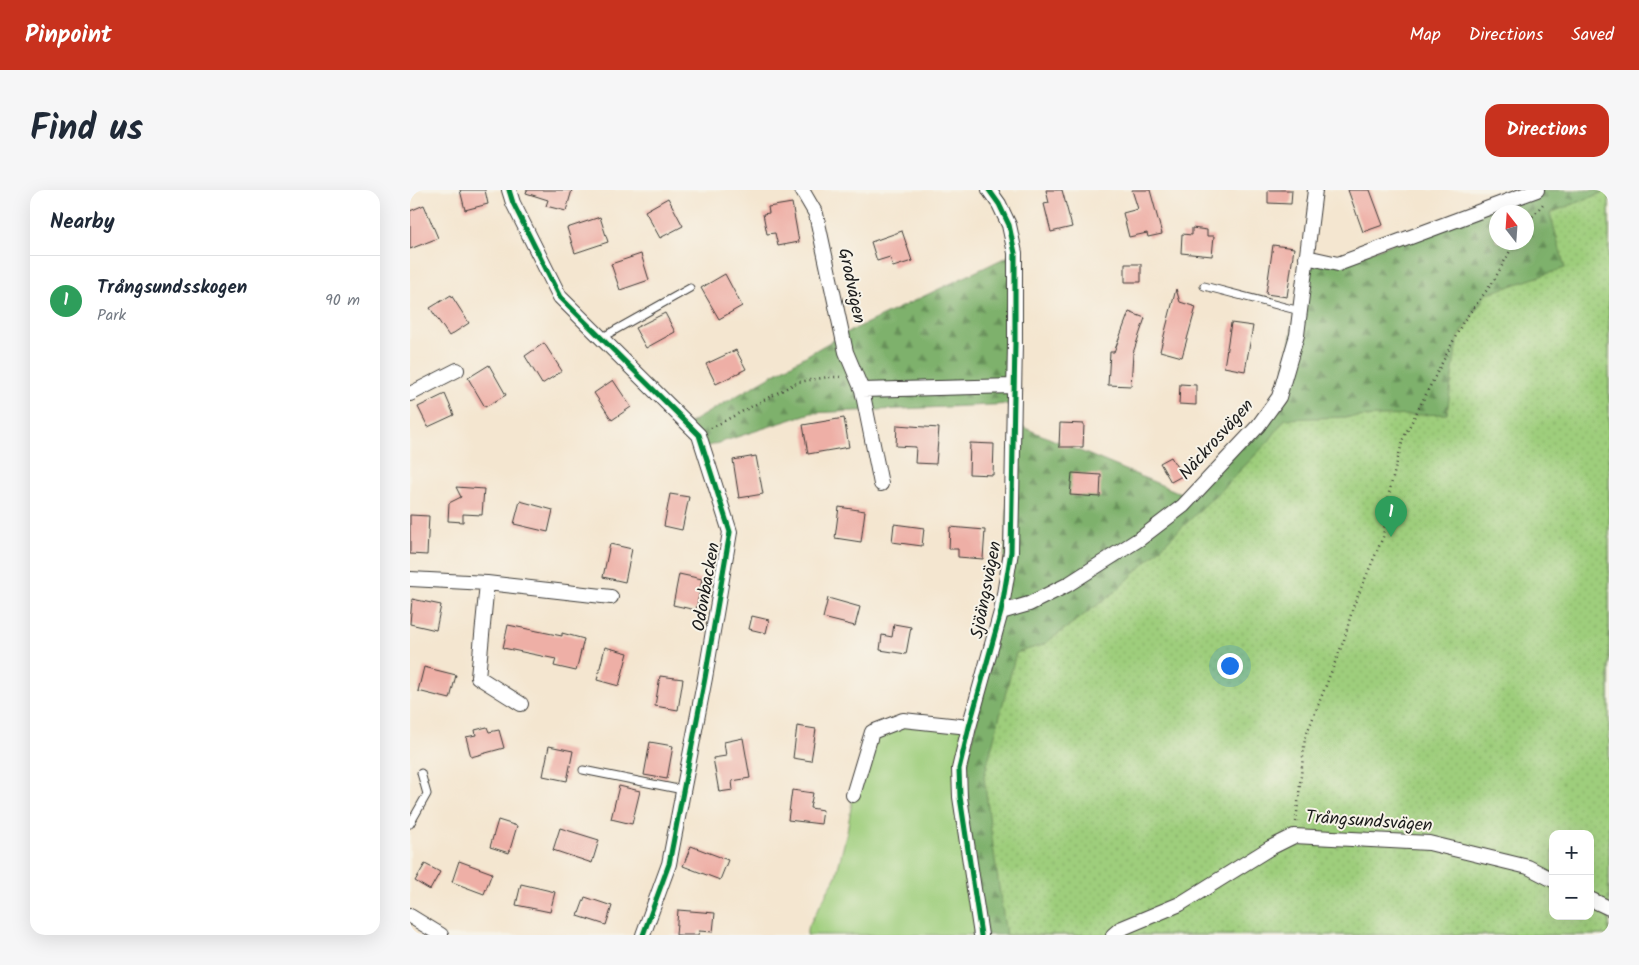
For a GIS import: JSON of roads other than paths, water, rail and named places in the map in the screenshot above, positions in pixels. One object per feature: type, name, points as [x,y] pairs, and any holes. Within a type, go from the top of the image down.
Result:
[{"type":"street","name":"Odonbacken","points":[[509,190],[513,203],[560,297],[699,435],[730,532],[669,864],[643,935]]},
{"type":"street","name":"Grodvägen","points":[[802,190],[816,214],[846,352],[859,384],[881,484]]},
{"type":"street","name":"Sjöängsvägen","points":[[981,935],[960,797],[959,769],[1001,612],[1011,552],[1014,386],[1015,253],[1009,225],[990,190]]},
{"type":"street","name":"Näckrosvägen","points":[[1001,612],[1029,604],[1067,585],[1141,538],[1183,506],[1258,426],[1279,397],[1297,335],[1314,190]]},
{"type":"street","points":[[1306,257],[1338,264],[1542,194]]},
{"type":"street","points":[[410,394],[457,370]]},
{"type":"street","points":[[859,384],[1014,386]]},
{"type":"street","points":[[410,579],[487,583],[612,597]]},
{"type":"street","points":[[487,583],[478,677],[521,704]]},
{"type":"street","points":[[853,795],[872,732],[903,720],[969,727]]},
{"type":"street","name":"Trångsundsvägen","points":[[1113,935],[1120,929],[1180,904],[1270,848],[1294,836],[1429,843],[1528,867],[1549,878]]},
{"type":"street","points":[[1594,901],[1609,908]]},
{"type":"street","points":[[410,916],[441,935]]},
{"type":"lane","points":[[1204,286],[1300,311]]},
{"type":"lane","points":[[601,338],[690,288]]},
{"type":"lane","points":[[582,770],[683,790]]},
{"type":"lane","points":[[410,824],[427,794],[421,772]]},
{"type":"place","name":"Trångsundsskogen","points":[[1391,537]]}]
